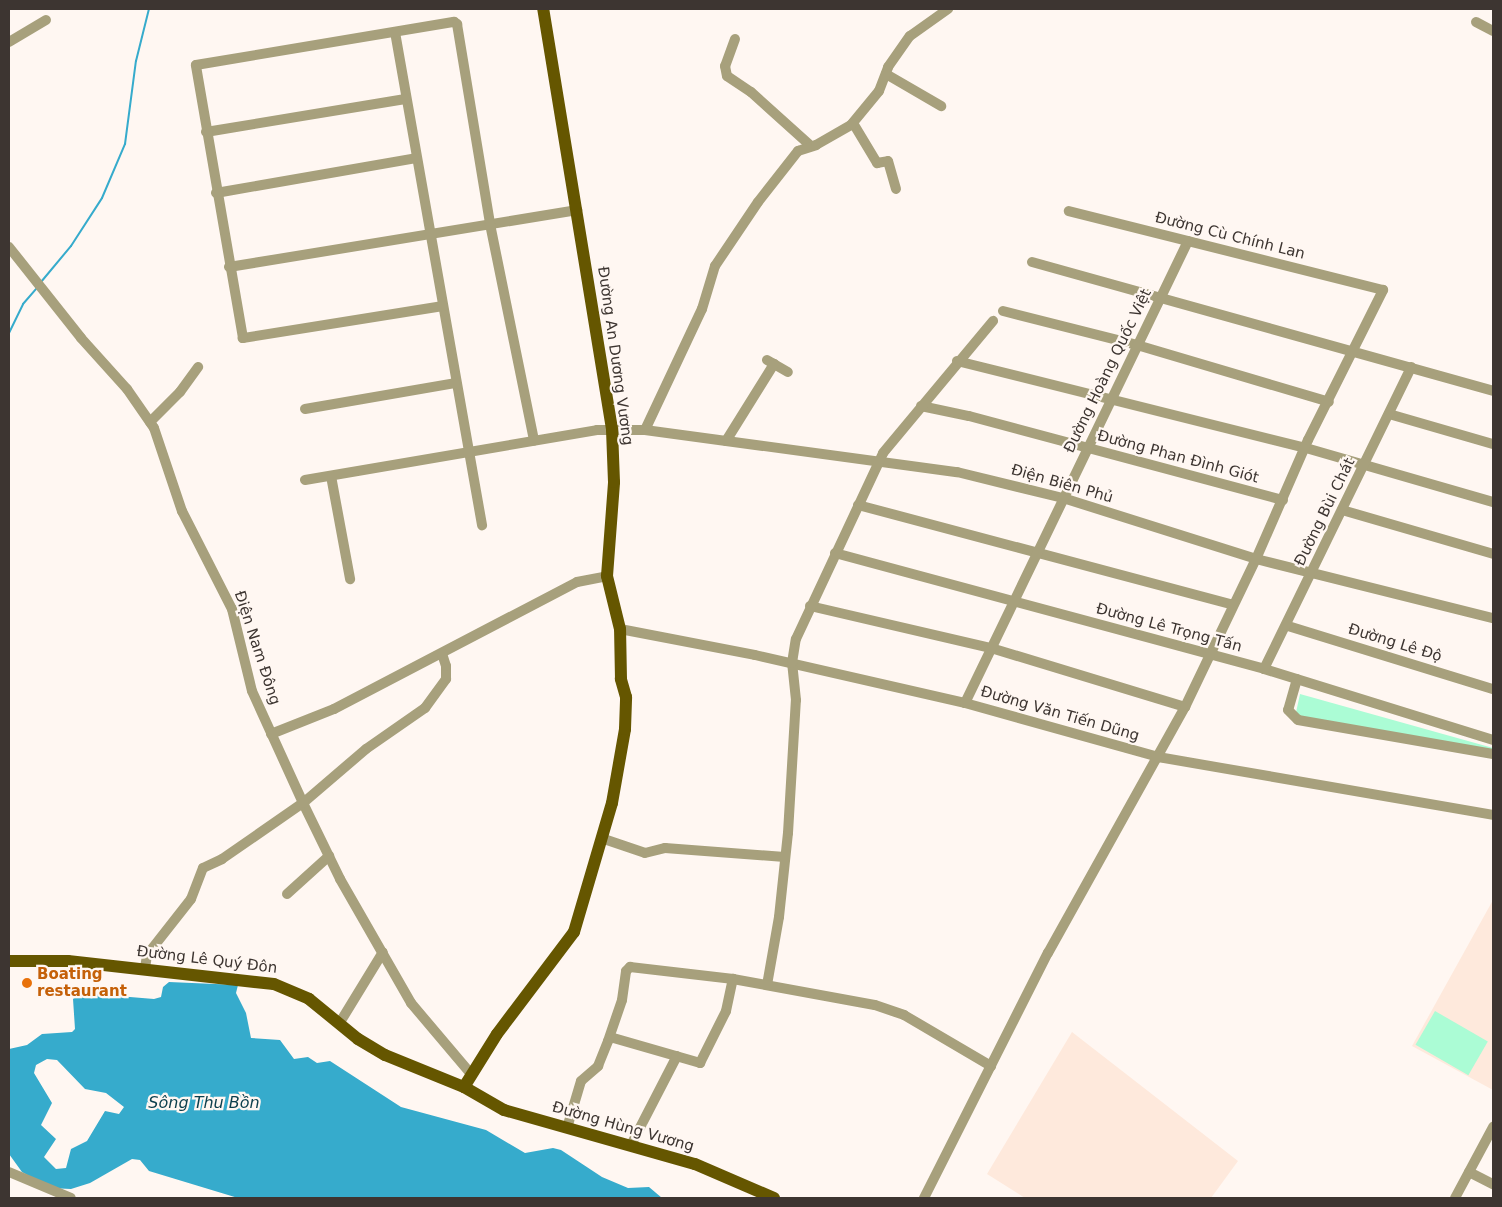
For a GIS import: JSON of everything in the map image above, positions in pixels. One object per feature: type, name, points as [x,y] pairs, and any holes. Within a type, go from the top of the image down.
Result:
[{"type":"main road","name":"Đường An Dương Vương","points":[[464,1087],[471,1074],[574,932],[589,889],[601,838],[612,803],[625,729],[626,697],[621,679],[620,630],[607,576],[614,482],[612,429],[543,9]]},
{"type":"main road","name":"Đường Lê Quý Đôn","points":[[9,961],[68,961],[145,968],[274,984],[309,999],[339,1024],[385,1055],[464,1087]]},
{"type":"main road","name":"Đường Hùng Vương","points":[[464,1087],[504,1110],[695,1164],[774,1198]]},
{"type":"street","points":[[645,430],[702,308],[715,266],[758,202],[798,151],[832,137],[852,123],[879,91],[888,67],[910,36],[948,9]]},
{"type":"street","points":[[9,42],[46,20]]},
{"type":"street","points":[[443,306],[247,340],[241,336],[195,69],[197,64],[454,22],[457,24],[490,224],[534,441]]},
{"type":"street","points":[[1476,22],[1493,31]]},
{"type":"street","points":[[395,32],[404,99],[482,525]]},
{"type":"street","points":[[735,39],[724,70],[726,76],[751,92],[810,146]]},
{"type":"street","points":[[886,74],[941,106]]},
{"type":"street","points":[[206,132],[404,99]]},
{"type":"street","points":[[852,123],[877,163],[888,161],[896,189]]},
{"type":"street","points":[[216,193],[416,158]]},
{"type":"street","points":[[229,267],[577,210]]},
{"type":"street","name":"Đường Cù Chính Lan","points":[[1069,211],[1383,290],[1355,350]]},
{"type":"street","name":"Đường Hoàng Quốc Việt","points":[[965,703],[1188,241]]},
{"type":"street","name":"Điện Nam Đông","points":[[9,247],[41,288],[127,389],[150,422],[166,458],[182,511],[232,609],[252,691],[329,856],[411,1003],[471,1074]]},
{"type":"street","points":[[1032,262],[1355,350],[1493,391]]},
{"type":"street","points":[[1003,311],[1137,345],[1329,402]]},
{"type":"street","points":[[767,985],[785,857],[796,700],[792,663],[796,639],[878,462],[957,361],[993,321]]},
{"type":"street","points":[[925,1198],[1048,953],[1185,707],[1256,559],[1306,448],[1355,350]]},
{"type":"street","points":[[957,361],[1306,448],[1493,502]]},
{"type":"street","points":[[726,441],[770,362],[788,372]]},
{"type":"street","points":[[150,422],[180,392],[198,367]]},
{"type":"street","name":"Đường Bùi Chát","points":[[1264,669],[1288,626],[1411,367]]},
{"type":"street","points":[[305,409],[455,382]]},
{"type":"street","name":"Đường Phan Đình Giót","points":[[921,406],[969,416],[1283,500]]},
{"type":"street","points":[[1389,414],[1493,444]]},
{"type":"street","name":"Điện Biên Phủ","points":[[305,480],[612,429],[645,430],[957,472],[1064,498],[1256,559],[1313,571],[1493,618]]},
{"type":"street","points":[[331,476],[350,579]]},
{"type":"street","points":[[858,505],[1233,605]]},
{"type":"street","points":[[1342,510],[1493,554]]},
{"type":"street","name":"Đường Lê Trọng Tấn","points":[[835,553],[1264,669],[1493,740]]},
{"type":"street","points":[[271,734],[334,709],[578,582],[607,576]]},
{"type":"street","points":[[810,606],[991,648],[1185,707]]},
{"type":"street","name":"Đường Lê Độ","points":[[1288,626],[1493,689]]},
{"type":"street","name":"Đường Văn Tiến Dũng","points":[[620,630],[792,663],[965,703],[1158,757],[1493,815]]},
{"type":"street","points":[[145,968],[147,955],[191,899],[203,868],[222,859],[303,803],[366,749],[425,708],[446,679],[446,666],[442,654]]},
{"type":"street","points":[[1297,679],[1288,710],[1298,720],[1493,754]]},
{"type":"street","points":[[601,838],[645,853],[665,848],[785,857]]},
{"type":"street","points":[[287,894],[329,856]]},
{"type":"street","points":[[339,1024],[383,952]]},
{"type":"street","points":[[566,1128],[581,1081],[598,1066],[610,1036],[622,1000],[626,970],[629,968],[733,979],[874,1005],[904,1015],[991,1066]]},
{"type":"street","points":[[610,1036],[677,1056],[696,1064],[702,1062],[726,1011],[733,979]]},
{"type":"street","points":[[632,1146],[677,1056]]},
{"type":"street","points":[[1455,1198],[1493,1127]]},
{"type":"street","points":[[9,1172],[72,1198]]},
{"type":"street","points":[[1469,1172],[1493,1184]]},
{"type":"shaded area","points":[[1493,900],[1493,1090],[1412,1046]]},
{"type":"shaded area","points":[[1072,1032],[1238,1161],[1211,1198],[1025,1198],[987,1174]]},
{"type":"green space","points":[[1300,694],[1493,748],[1493,752],[1295,717]]},
{"type":"green space","points":[[1435,1011],[1488,1042],[1468,1075],[1416,1045]]},
{"type":"water","name":"Sông Thu Bồn","points":[[169,982],[238,985],[236,993],[246,1013],[251,1038],[280,1040],[294,1059],[308,1057],[317,1063],[330,1061],[401,1107],[486,1130],[525,1153],[553,1148],[561,1150],[602,1177],[628,1188],[649,1187],[662,1198],[238,1198],[149,1171],[140,1160],[132,1159],[90,1183],[71,1189],[50,1188],[22,1172],[9,1154],[9,1049],[27,1045],[42,1034],[72,1032],[75,1029],[73,999],[82,993],[154,999],[161,997],[163,987]],"holes":[[[47,1059],[57,1060],[85,1089],[106,1093],[124,1107],[119,1114],[105,1111],[87,1141],[71,1149],[66,1168],[56,1169],[44,1157],[56,1139],[41,1125],[52,1103],[34,1073],[36,1065]]]},
{"type":"waterway","points":[[41,282],[71,246],[102,198],[125,144],[136,61],[149,9]]},
{"type":"waterway","points":[[9,333],[23,304],[37,288]]},
{"type":"place","name":"Boating restaurant","points":[[27,983]]}]
